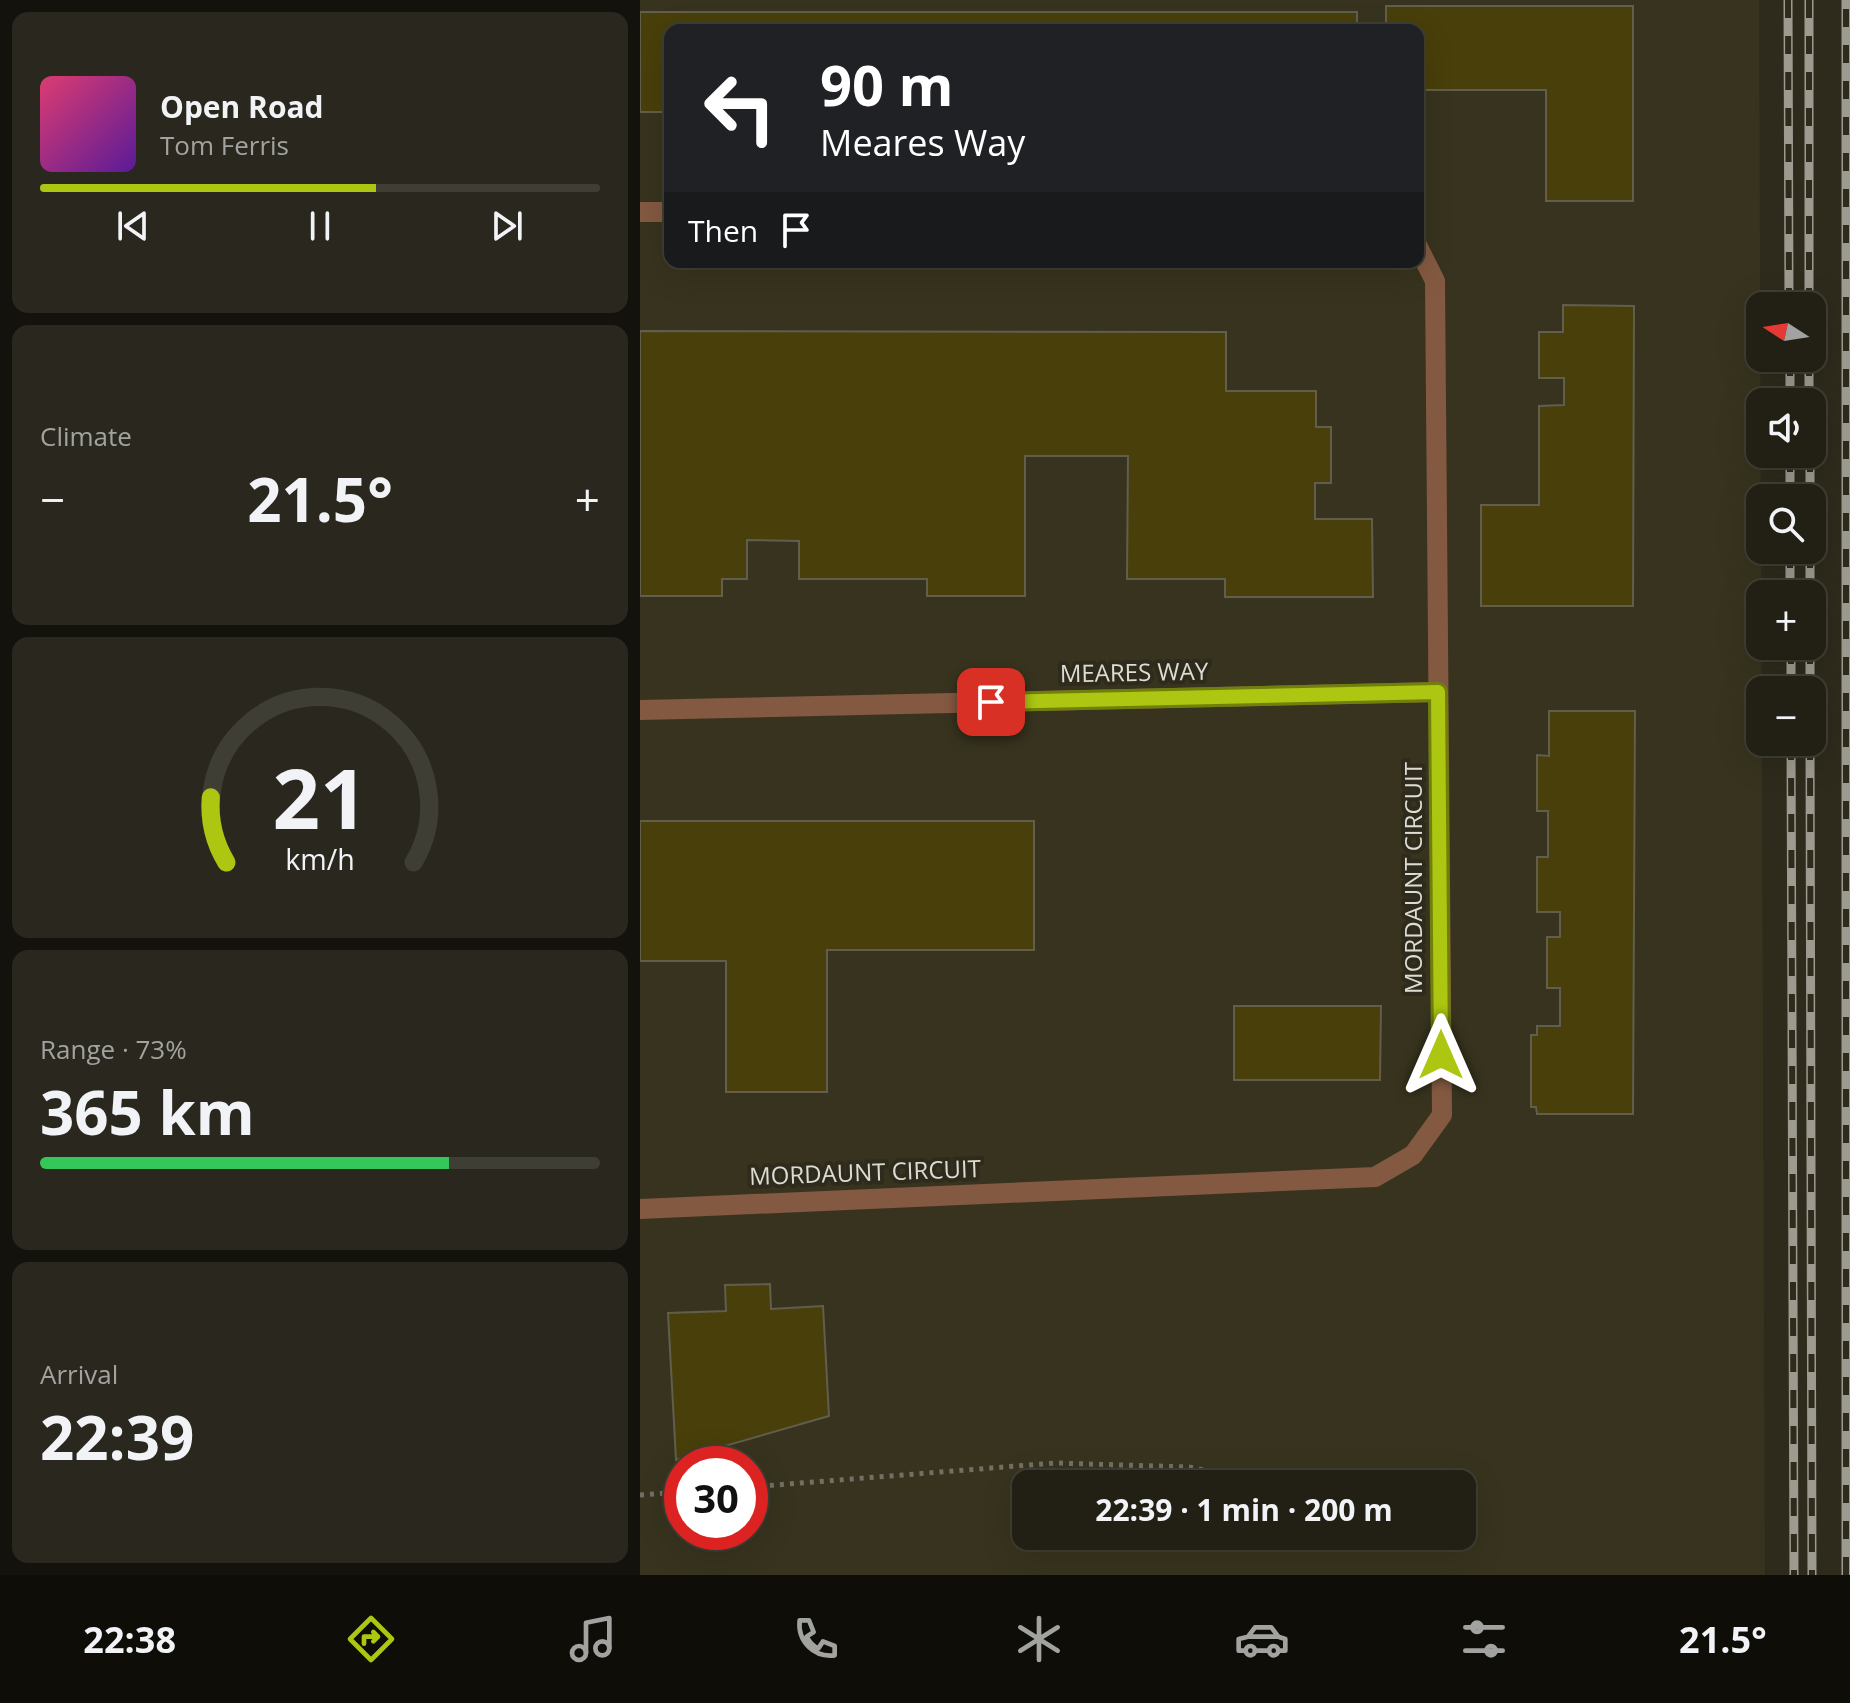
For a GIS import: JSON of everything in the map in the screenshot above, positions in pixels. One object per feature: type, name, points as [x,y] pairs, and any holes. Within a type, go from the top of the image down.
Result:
[{"type":"street","points":[[640,212],[664,212]]},
{"type":"street","name":"MORDAUNT CIRCUIT","points":[[640,1209],[1375,1177],[1413,1155],[1442,1115],[1435,281],[1424,259]]},
{"type":"street","name":"MEARES WAY","points":[[640,710],[1438,692]]},
{"type":"path","points":[[768,1486],[1055,1463],[1203,1470]]},
{"type":"path","points":[[640,1495],[664,1493]]},
{"type":"shaded area","points":[[640,0],[1759,0],[1760,292],[1746,292],[1746,372],[1760,372],[1760,388],[1746,388],[1746,468],[1761,468],[1761,484],[1746,484],[1746,564],[1761,564],[1761,580],[1746,580],[1746,660],[1762,660],[1762,676],[1746,676],[1746,756],[1762,756],[1765,1575],[640,1575]]},
{"type":"building","points":[[1386,6],[1633,6],[1633,201],[1546,201],[1546,90],[1424,90],[1424,24],[1386,24]]},
{"type":"building","points":[[640,12],[1357,12],[1357,24],[664,24],[664,112],[640,112]]},
{"type":"building","points":[[1563,305],[1634,306],[1633,606],[1481,606],[1481,505],[1539,505],[1539,406],[1564,405],[1564,378],[1539,378],[1539,332],[1563,332]]},
{"type":"building","points":[[640,331],[1226,332],[1226,391],[1316,391],[1316,427],[1331,427],[1331,483],[1315,483],[1315,519],[1372,519],[1373,597],[1225,597],[1225,579],[1127,579],[1128,456],[1025,456],[1025,596],[927,596],[927,579],[799,579],[799,541],[747,540],[747,579],[722,579],[722,596],[640,596]]},
{"type":"building","points":[[1549,711],[1635,711],[1633,1114],[1537,1114],[1536,1107],[1531,1107],[1531,1035],[1537,1035],[1537,1026],[1560,1026],[1560,988],[1547,988],[1547,937],[1560,937],[1560,912],[1537,912],[1537,857],[1548,857],[1548,811],[1537,811],[1537,755],[1549,756]]},
{"type":"building","points":[[640,821],[1034,821],[1034,950],[827,950],[827,1092],[726,1092],[726,961],[640,961]]},
{"type":"building","points":[[1234,1006],[1381,1006],[1380,1080],[1234,1080]]},
{"type":"building","points":[[770,1284],[771,1309],[823,1306],[829,1416],[725,1446],[675,1446],[668,1313],[726,1311],[725,1285]]},
{"type":"railway","points":[[1788,0],[1789,292]]},
{"type":"railway","points":[[1809,0],[1809,292]]},
{"type":"railway","points":[[1846,0],[1846,1575]]},
{"type":"railway","points":[[1790,372],[1790,388]]},
{"type":"railway","points":[[1809,372],[1809,388]]},
{"type":"railway","points":[[1790,468],[1790,484]]},
{"type":"railway","points":[[1810,468],[1810,484]]},
{"type":"railway","points":[[1790,564],[1790,580]]},
{"type":"railway","points":[[1810,564],[1810,580]]},
{"type":"railway","points":[[1791,660],[1791,676]]},
{"type":"railway","points":[[1810,660],[1810,676]]},
{"type":"railway","points":[[1791,756],[1794,1575]]},
{"type":"railway","points":[[1810,756],[1812,1575]]},
{"type":"route","points":[[991,702],[1438,692],[1441,1055]]}]
